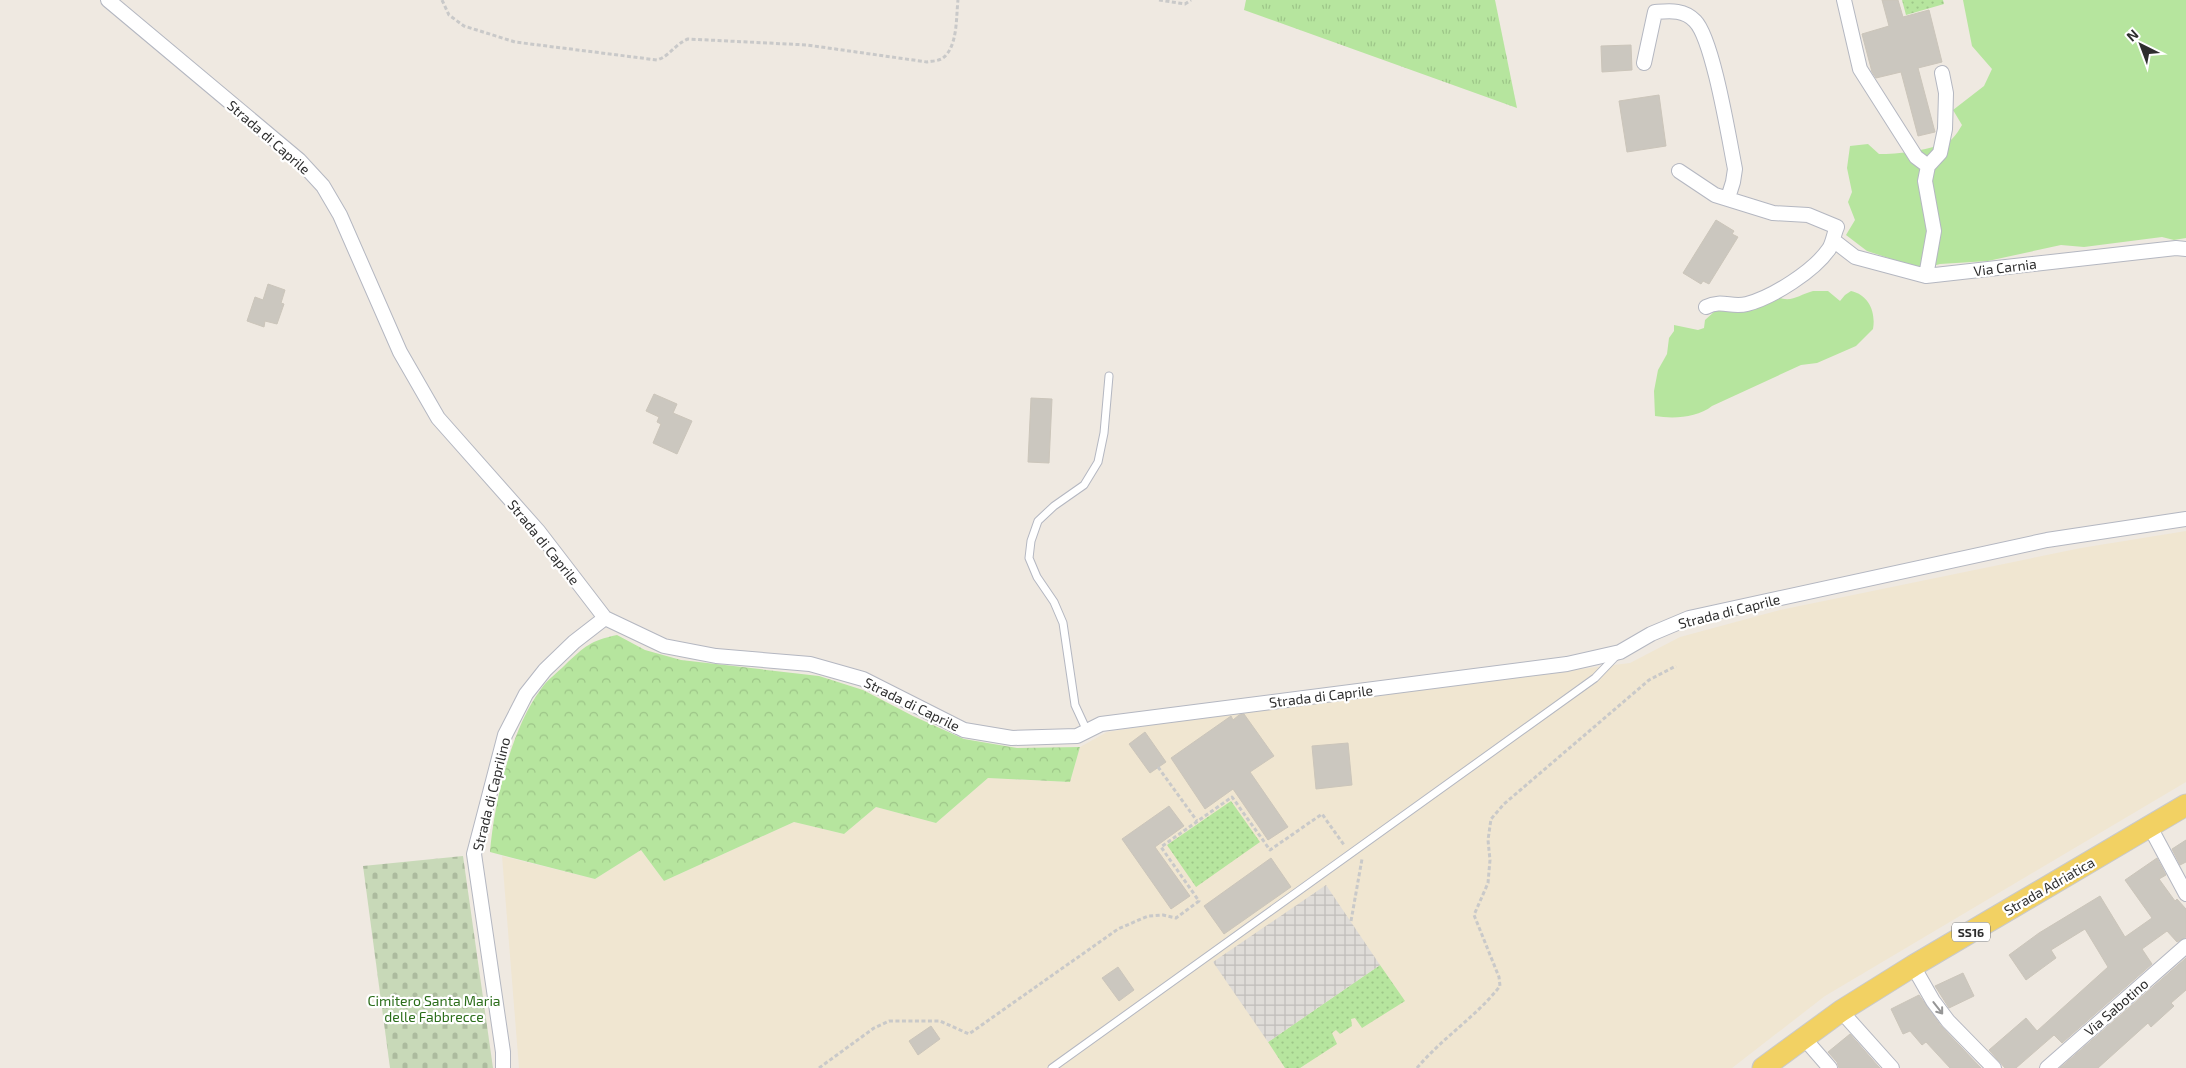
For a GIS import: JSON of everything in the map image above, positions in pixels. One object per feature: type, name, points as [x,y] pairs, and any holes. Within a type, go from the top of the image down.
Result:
[{"type":"main road","name":"Strada Adriatica","points":[[1763,1068],[1840,1011],[2186,805]]},
{"type":"street","name":"Strada di Caprile","points":[[108,0],[299,160],[323,186],[340,215],[400,352],[438,418],[539,532],[606,618],[664,646],[716,656],[810,664],[863,679],[964,730],[1012,738],[1077,736],[1101,724],[1567,664],[1620,652],[1651,634],[1689,618],[2047,540],[2186,519]]},
{"type":"street","points":[[1844,0],[1860,69],[1916,157],[1928,166]]},
{"type":"street","points":[[1644,63],[1655,12],[1674,11],[1686,14],[1701,29],[1715,73],[1735,169],[1728,198]]},
{"type":"street","points":[[1926,276],[1934,231],[1925,181],[1928,166],[1940,152],[1945,129],[1946,93],[1942,73]]},
{"type":"street","points":[[1679,171],[1715,195],[1773,213],[1808,215],[1836,227],[1830,248],[1797,278],[1748,304],[1738,306],[1716,302],[1706,307]]},
{"type":"street","name":"Via Carnia","points":[[1832,240],[1855,257],[1926,276],[2176,248],[2186,249]]},
{"type":"street","name":"Strada di Caprilino","points":[[503,1068],[503,1052],[474,854],[505,735],[526,694],[545,670],[574,642],[606,618]]},
{"type":"street","points":[[2150,827],[2186,894]]},
{"type":"street","name":"Via Sabotino","points":[[2047,1068],[2186,946]]},
{"type":"street","points":[[1913,966],[1933,1001],[1943,1014],[1994,1068]]},
{"type":"street","points":[[1840,1011],[1892,1068]]},
{"type":"street","points":[[1803,1037],[1830,1068]]},
{"type":"lane","points":[[1087,731],[1075,705],[1064,623],[1054,602],[1037,577],[1029,558],[1031,541],[1038,521],[1054,506],[1084,485],[1098,462],[1104,433],[1109,376]]},
{"type":"lane","points":[[1052,1068],[1595,678],[1620,652]]},
{"type":"path","points":[[442,0],[449,15],[464,26],[515,42],[657,60],[667,58],[678,43],[688,39],[807,46],[927,62],[942,59],[948,52],[954,37],[958,0]]},
{"type":"path","points":[[1159,0],[1185,4],[1191,0]]},
{"type":"path","points":[[1417,1068],[1429,1053],[1490,998],[1500,986],[1474,915],[1488,883],[1490,860],[1488,840],[1491,820],[1504,804],[1648,680],[1676,666]]},
{"type":"path","points":[[1158,767],[1197,821]]},
{"type":"path","points":[[819,1068],[874,1028],[889,1021],[940,1021],[969,1034],[1118,929],[1148,916],[1162,915],[1176,918],[1199,901],[1161,846],[1232,796],[1270,850],[1322,814],[1351,854]]},
{"type":"path","points":[[1351,921],[1364,844]]},
{"type":"shaded area","points":[[2186,531],[2186,782],[1825,996],[1732,1068],[519,1068],[502,856],[595,879],[641,850],[664,881],[794,822],[844,834],[876,807],[936,823],[988,778],[1070,782],[1080,747],[1107,732],[1248,710],[1630,663],[1680,637],[1780,610],[2081,548]]},
{"type":"shaded area","points":[[1326,885],[1380,965],[1268,1042],[1213,962]]},
{"type":"green space","points":[[1246,0],[1495,0],[1517,108],[1244,10]]},
{"type":"green space","points":[[1902,0],[1943,0],[1944,4],[1906,15]]},
{"type":"green space","points":[[1963,0],[2186,0],[2186,238],[2174,240],[2162,237],[2084,247],[2061,245],[1988,261],[1940,264],[1922,269],[1867,251],[1846,235],[1855,220],[1848,202],[1852,192],[1847,168],[1850,146],[1868,144],[1879,154],[1886,154],[1917,151],[1946,143],[1952,139],[1962,125],[1953,110],[1984,86],[1992,69],[1972,46]]},
{"type":"green space","points":[[1813,291],[1828,291],[1840,301],[1851,291],[1862,296],[1867,300],[1872,311],[1873,329],[1856,346],[1817,363],[1801,365],[1699,413],[1677,417],[1655,416],[1654,391],[1658,370],[1667,354],[1669,338],[1674,331],[1674,325],[1698,330],[1704,328],[1705,320],[1715,311],[1740,311],[1775,296],[1790,299]]},
{"type":"green space","points":[[617,635],[645,650],[681,660],[819,676],[863,690],[913,716],[964,739],[1017,748],[1080,747],[1070,782],[988,778],[936,823],[876,807],[844,834],[794,822],[664,881],[641,850],[595,879],[490,852],[500,789],[513,745],[530,705],[546,683],[583,649],[594,642]]},
{"type":"green space","points":[[1231,801],[1260,842],[1196,887],[1167,845]]},
{"type":"green space","name":"Cimitero Santa Maria delle Fabbrecce","points":[[463,856],[493,1068],[390,1068],[363,866]]},
{"type":"green space","points":[[1380,965],[1405,1001],[1362,1028],[1355,1018],[1351,1019],[1352,1026],[1340,1034],[1336,1030],[1332,1033],[1337,1044],[1300,1068],[1285,1068],[1268,1042]]},
{"type":"building","points":[[1882,0],[1898,0],[1903,17],[1929,10],[1942,62],[1918,68],[1935,132],[1918,136],[1901,72],[1876,78],[1872,72],[1862,34],[1889,26]]},
{"type":"building","points":[[1631,45],[1632,70],[1602,72],[1601,46]]},
{"type":"building","points":[[1659,95],[1666,146],[1627,152],[1619,101]]},
{"type":"building","points":[[1716,220],[1734,231],[1732,234],[1738,237],[1709,284],[1703,281],[1701,284],[1683,273]]},
{"type":"building","points":[[268,284],[285,290],[281,303],[284,304],[277,324],[265,321],[264,327],[247,321],[255,297],[263,300]]},
{"type":"building","points":[[654,394],[677,404],[673,413],[692,421],[677,454],[653,443],[661,424],[657,422],[659,417],[646,411]]},
{"type":"building","points":[[1031,398],[1052,399],[1049,463],[1028,462]]},
{"type":"building","points":[[1244,714],[1274,756],[1250,772],[1288,827],[1268,840],[1233,789],[1205,809],[1171,758],[1231,716],[1233,720],[1239,715]]},
{"type":"building","points":[[1145,732],[1166,762],[1150,773],[1129,744]]},
{"type":"building","points":[[1348,743],[1352,785],[1316,789],[1312,746]]},
{"type":"building","points":[[1169,806],[1184,826],[1155,847],[1190,896],[1171,909],[1122,839]]},
{"type":"building","points":[[2186,840],[2186,862],[2180,865],[2172,849]]},
{"type":"building","points":[[1271,858],[1291,887],[1224,934],[1204,906]]},
{"type":"building","points":[[2157,858],[2166,875],[2159,879],[2175,901],[2177,899],[2186,909],[2186,937],[2177,942],[2167,931],[2142,949],[2152,964],[2062,1043],[2054,1035],[2016,1068],[2005,1068],[1989,1050],[2026,1018],[2037,1031],[2108,967],[2085,929],[2051,950],[2056,958],[2026,980],[2009,955],[2039,933],[2100,896],[2125,937],[2152,918],[2125,880]]},
{"type":"building","points":[[2186,958],[2186,990],[2171,1003],[2174,1006],[2151,1027],[2148,1023],[2098,1068],[2060,1068]]},
{"type":"building","points":[[1118,967],[1134,990],[1119,1001],[1102,978]]},
{"type":"building","points":[[1963,973],[1974,996],[1949,1008],[1935,986]]},
{"type":"building","points":[[1919,995],[1941,1026],[1981,1068],[1950,1068],[1926,1042],[1922,1045],[1910,1031],[1903,1034],[1891,1009]]},
{"type":"building","points":[[931,1026],[940,1039],[918,1055],[909,1041]]},
{"type":"building","points":[[1850,1034],[1880,1068],[1839,1068],[1837,1062],[1828,1052]]}]
